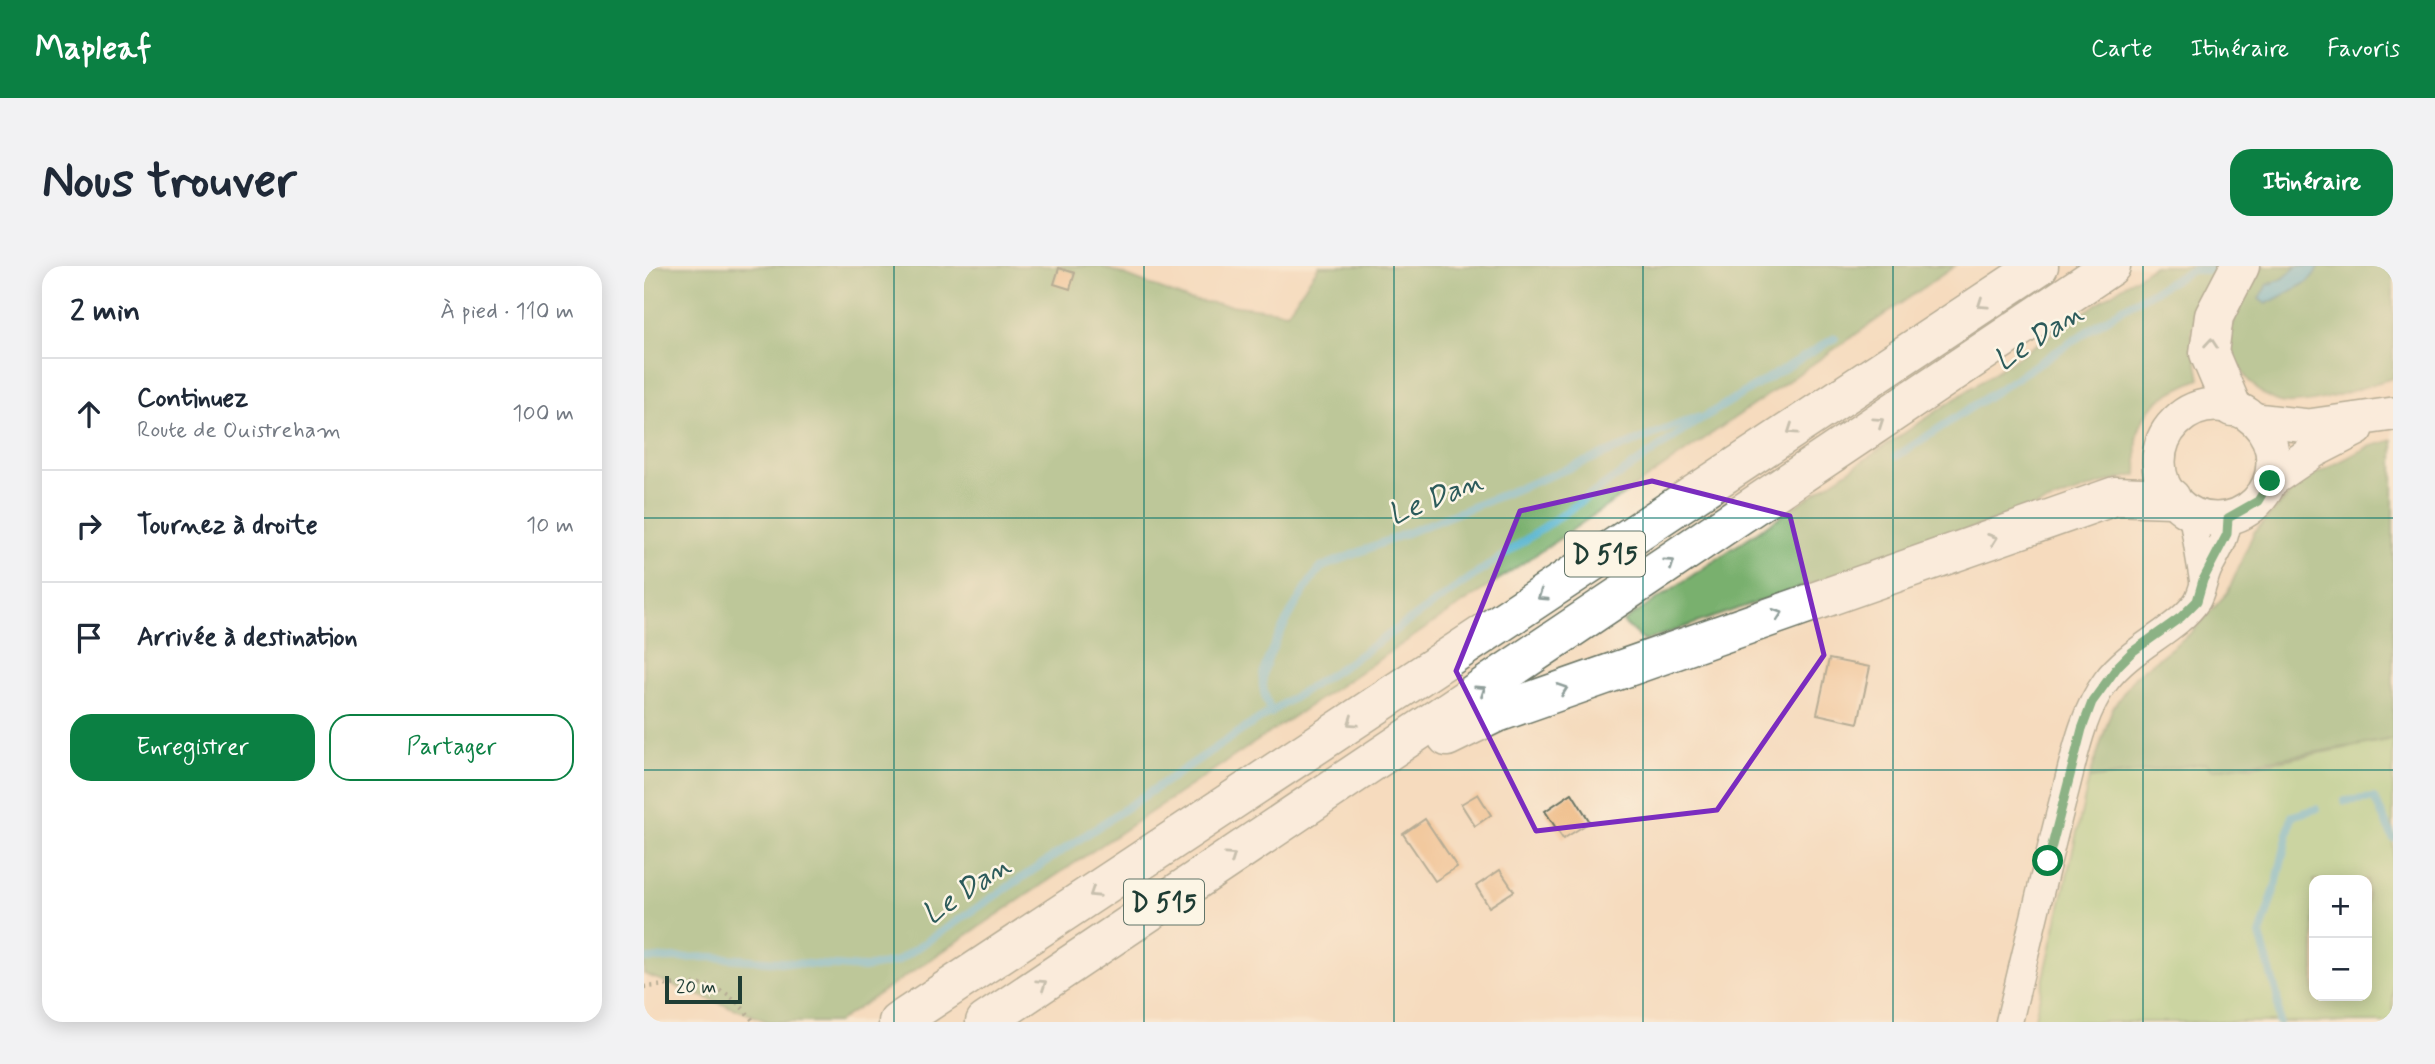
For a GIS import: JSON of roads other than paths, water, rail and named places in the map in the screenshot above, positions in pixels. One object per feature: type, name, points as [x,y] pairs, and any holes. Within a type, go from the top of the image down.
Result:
[{"type":"highway","name":"D 515","points":[[898,1022],[2039,266]]},
{"type":"highway","name":"D 515","points":[[985,1022],[2111,266]]},
{"type":"highway","points":[[2240,266],[2214,316],[2209,353],[2244,414]]},
{"type":"highway","points":[[1343,783],[1402,759],[1494,714],[2115,496],[2182,506]]},
{"type":"street","points":[[2203,580],[2182,506],[2159,472],[2160,449],[2165,434],[2186,413],[2207,405],[2308,426],[2386,416]]},
{"type":"street","points":[[2182,506],[2209,519],[2228,518],[2258,501],[2270,481],[2273,464],[2271,446],[2244,414]]},
{"type":"street","points":[[2270,481],[2314,451],[2386,416]]},
{"type":"street","points":[[2009,1022],[2054,835],[2082,729],[2092,702],[2118,666],[2132,652],[2181,617],[2197,601],[2203,580],[2227,534],[2228,518]]},
{"type":"water","points":[[2297,266],[2321,266],[2308,282],[2266,304],[2259,299],[2267,285],[2284,278]]},
{"type":"waterway","name":"Le Dan","points":[[1897,456],[2123,308],[2192,270],[2210,270]]},
{"type":"waterway","name":"Le Dan","points":[[644,959],[712,957],[863,968],[896,962],[1253,723],[1342,667],[1696,422],[1835,338]]},
{"type":"waterway","name":"Le Dan","points":[[1271,713],[1264,692],[1264,671],[1298,601],[1322,567],[1697,417]]},
{"type":"waterway","points":[[2345,801],[2374,798],[2393,838]]},
{"type":"waterway","points":[[2279,1022],[2277,995],[2260,935],[2277,881],[2292,816],[2316,809]]}]
